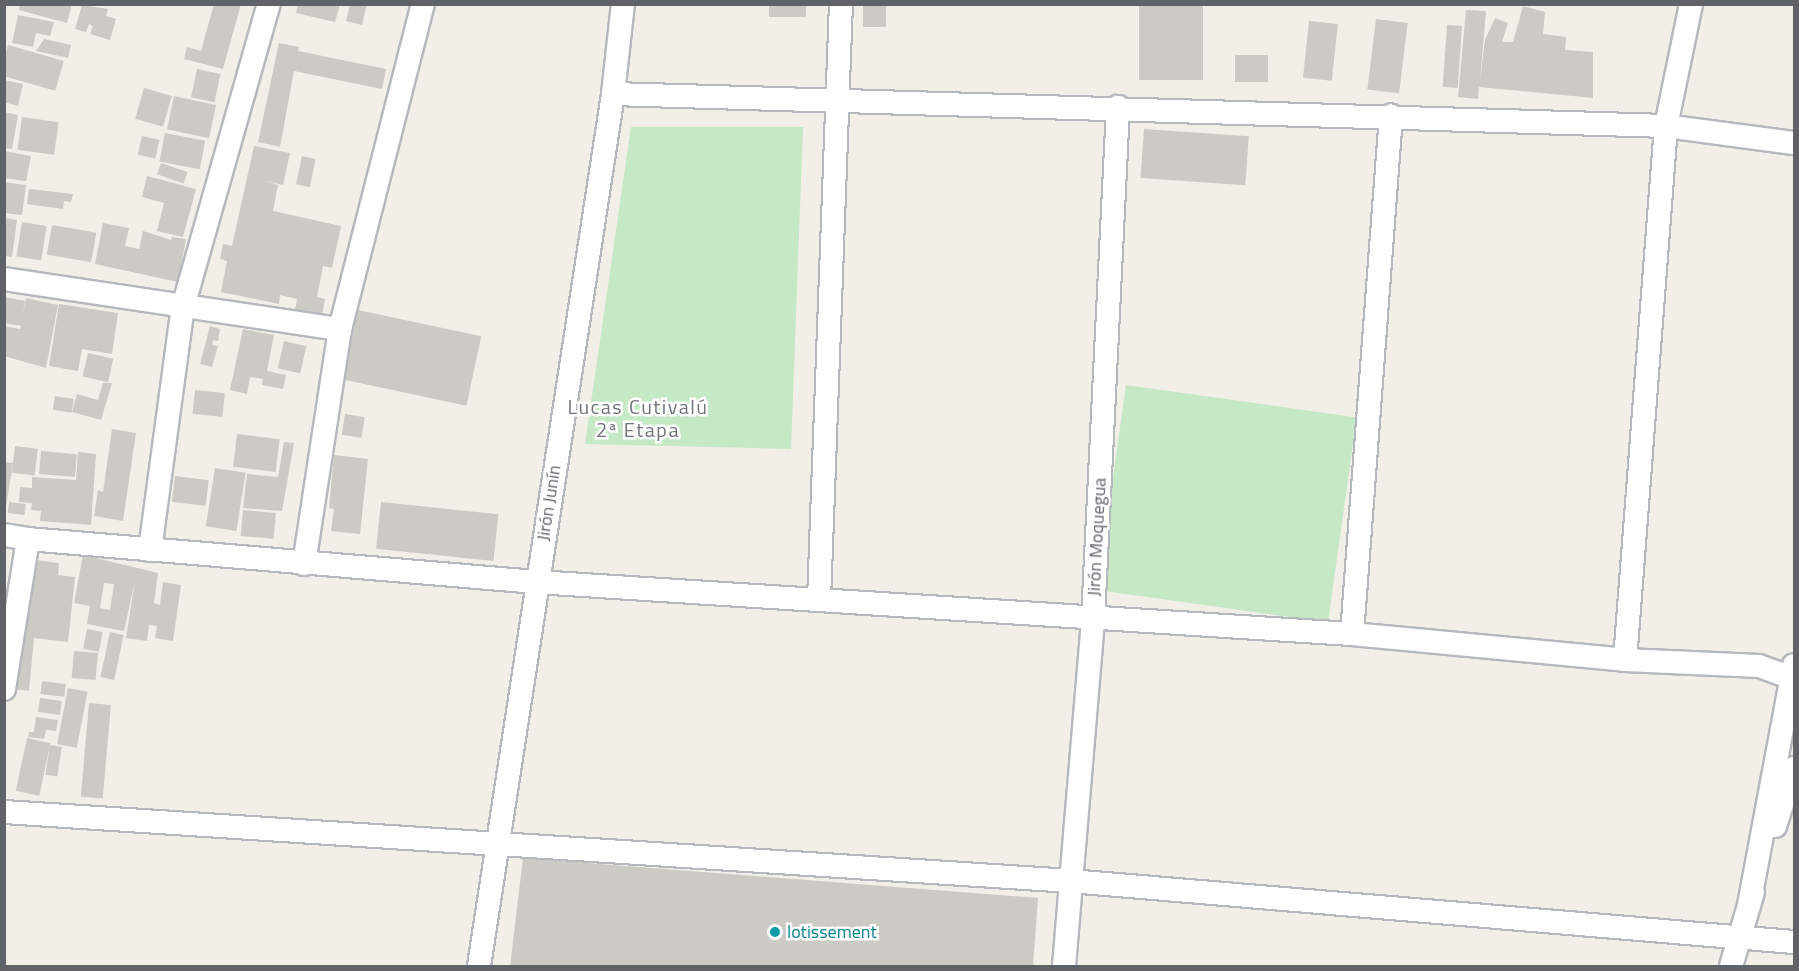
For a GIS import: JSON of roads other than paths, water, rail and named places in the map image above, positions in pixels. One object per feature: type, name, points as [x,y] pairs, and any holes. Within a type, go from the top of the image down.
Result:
[{"type":"street","points":[[150,550],[183,307],[270,4]]},
{"type":"street","points":[[304,564],[340,329],[423,4]]},
{"type":"street","name":"Jirón Junín","points":[[479,966],[536,582],[613,94],[623,4]]},
{"type":"street","points":[[819,600],[840,100],[841,4]]},
{"type":"street","points":[[1625,660],[1666,126],[1685,6]]},
{"type":"street","points":[[613,94],[1391,115],[1666,126],[1794,142]]},
{"type":"street","name":"Jirón Moquegua","points":[[1064,966],[1093,619],[1118,107]]},
{"type":"street","points":[[1352,634],[1391,115]]},
{"type":"street","points":[[4,279],[340,329]]},
{"type":"street","points":[[4,535],[304,564],[536,582],[1352,634],[1625,660],[1759,666],[1793,674],[1749,905]]},
{"type":"street","points":[[4,689],[28,539]]},
{"type":"street","points":[[1731,966],[1794,768]]},
{"type":"street","points":[[4,812],[498,846],[1070,881],[1794,942]]},
{"type":"place","name":"lotissement","points":[[775,932]]},
{"type":"district","name":"Lucas Cutivalú 2ª Etapa","points":[[638,418]]}]
